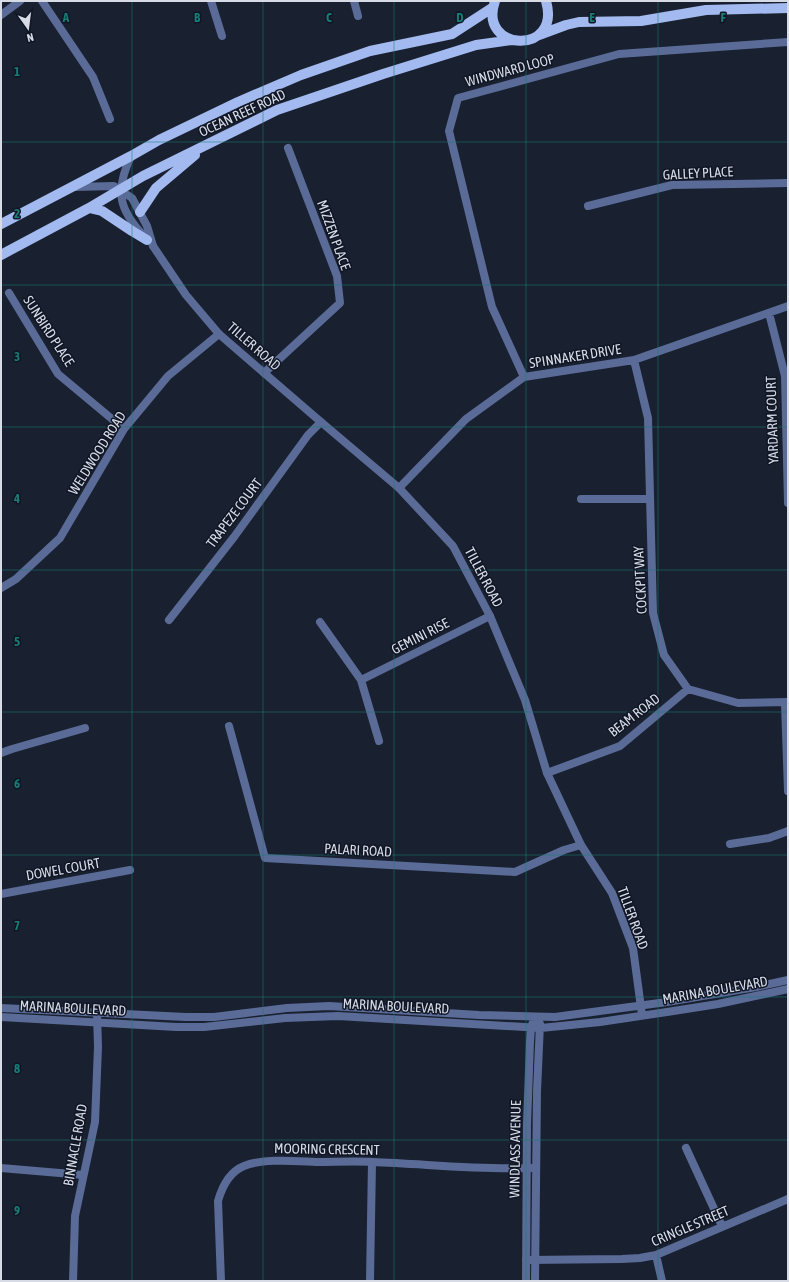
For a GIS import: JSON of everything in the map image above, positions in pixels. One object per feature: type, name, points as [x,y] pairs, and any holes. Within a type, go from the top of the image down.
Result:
[{"type":"main road","points":[[538,35],[545,28],[548,19],[549,10],[546,1]]},
{"type":"main road","points":[[494,5],[492,16],[496,28],[504,37],[512,40]]},
{"type":"main road","name":"OCEAN REEF ROAD","points":[[1,224],[166,136],[238,102],[277,85],[370,51],[452,34],[494,5]]},
{"type":"main road","points":[[538,35],[579,22],[641,21],[706,10],[788,8]]},
{"type":"main road","name":"OCEAN REEF ROAD","points":[[1,255],[89,208],[143,176],[277,110],[383,74],[476,45],[512,40],[521,42],[530,40],[538,35]]},
{"type":"main road","points":[[140,212],[156,188],[207,144]]},
{"type":"main road","points":[[89,208],[102,211],[150,243]]},
{"type":"street","points":[[1,15],[20,1]]},
{"type":"street","points":[[42,1],[92,77],[110,119]]},
{"type":"street","points":[[211,1],[222,36]]},
{"type":"street","points":[[354,1],[358,16]]},
{"type":"street","name":"WINDWARD LOOP","points":[[524,377],[492,307],[449,131],[458,98],[619,54],[788,42]]},
{"type":"street","name":"MIZZEN PLACE","points":[[264,373],[340,303],[337,276],[288,148]]},
{"type":"street","name":"TILLER ROAD","points":[[131,156],[124,170],[120,190],[122,206],[186,295],[219,334],[399,488],[453,546],[490,616],[524,700],[546,773],[580,845],[612,893],[633,948],[642,1015]]},
{"type":"street","name":"GALLEY PLACE","points":[[588,206],[672,185],[788,183]]},
{"type":"street","name":"TILLER ROAD","points":[[70,187],[91,185],[114,186],[132,198],[147,226],[150,243]]},
{"type":"street","name":"SUNBIRD PLACE","points":[[9,293],[58,374],[124,429]]},
{"type":"street","name":"SPINNAKER DRIVE","points":[[399,488],[466,419],[524,377],[634,360],[788,306]]},
{"type":"street","name":"YARDARM COURT","points":[[769,313],[785,376],[788,503]]},
{"type":"street","name":"WELDWOOD ROAD","points":[[1,588],[16,579],[60,538],[124,429],[168,376],[219,334]]},
{"type":"street","name":"COCKPIT WAY","points":[[634,360],[648,418],[653,613],[664,655],[688,689]]},
{"type":"street","name":"TRAPEZE COURT","points":[[169,620],[234,537],[308,435],[321,422]]},
{"type":"street","points":[[581,499],[650,499]]},
{"type":"street","name":"GEMINI RISE","points":[[361,680],[490,616]]},
{"type":"street","points":[[320,622],[361,680],[379,741]]},
{"type":"street","points":[[688,689],[738,703],[787,703],[788,791]]},
{"type":"street","name":"BEAM ROAD","points":[[546,773],[620,746],[688,689]]},
{"type":"street","name":"PALARI ROAD","points":[[228,726],[265,858],[515,872],[564,850],[580,845]]},
{"type":"street","points":[[1,753],[85,728]]},
{"type":"street","points":[[730,844],[769,838],[788,831]]},
{"type":"street","name":"DOWEL COURT","points":[[1,894],[130,870]]},
{"type":"street","name":"MARINA BOULEVARD","points":[[1,1017],[214,1017],[287,1008],[329,1006],[555,1018],[742,990],[788,980]]},
{"type":"street","name":"MARINA BOULEVARD","points":[[1,1008],[97,1017],[176,1027],[204,1027],[285,1018],[338,1016],[541,1028],[600,1022],[718,1004],[788,989]]},
{"type":"street","name":"BINNACLE ROAD","points":[[73,1281],[75,1216],[94,1122],[98,1047],[97,1017]]},
{"type":"street","name":"WINDLASS AVENUE","points":[[526,1281],[527,1168],[531,1027],[537,1017]]},
{"type":"street","name":"WINDLASS AVENUE","points":[[535,1281],[537,1091],[541,1028],[537,1017]]},
{"type":"street","points":[[686,1148],[722,1226]]},
{"type":"street","name":"MOORING CRESCENT","points":[[221,1281],[218,1201],[226,1180],[242,1166],[266,1161],[372,1162],[507,1169],[537,1168]]},
{"type":"street","points":[[370,1281],[372,1162]]},
{"type":"street","points":[[1,1168],[83,1175]]},
{"type":"street","name":"CRINGLE STREET","points":[[526,1260],[622,1259],[656,1255],[788,1199]]},
{"type":"street","points":[[656,1255],[662,1281]]}]
